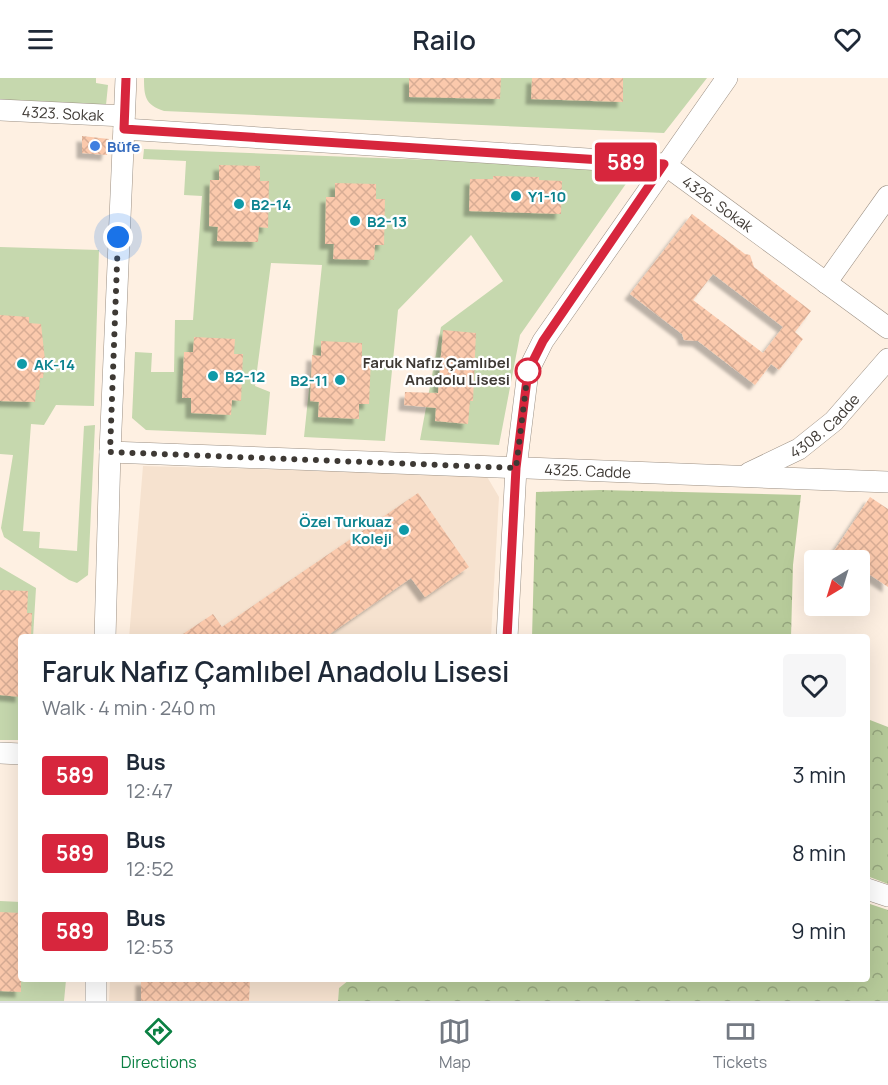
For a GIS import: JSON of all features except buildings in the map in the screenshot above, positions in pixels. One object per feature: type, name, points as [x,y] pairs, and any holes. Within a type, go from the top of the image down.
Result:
[{"type":"street","points":[[105,634],[110,452],[126,78]]},
{"type":"street","points":[[507,634],[516,468],[528,371],[543,341],[664,164],[727,78]]},
{"type":"street","name":"4323. Sokak","points":[[0,110],[124,122]]},
{"type":"street","points":[[124,122],[664,164]]},
{"type":"street","name":"4326. Sokak","points":[[664,164],[888,328]]},
{"type":"street","points":[[826,283],[888,196]]},
{"type":"street","name":"4308. Cadde","points":[[746,475],[799,449],[834,422],[888,359]]},
{"type":"street","name":"4325. Cadde","points":[[110,452],[746,475],[888,483]]},
{"type":"street","points":[[0,753],[18,754]]},
{"type":"street","points":[[870,890],[888,896]]},
{"type":"street","points":[[96,982],[96,1001]]},
{"type":"shaded area","points":[[143,466],[486,475],[499,497],[491,634],[129,634]]},
{"type":"shaded area","points":[[110,982],[346,982],[339,988],[338,1001],[109,1001]]},
{"type":"green space","points":[[0,78],[96,78],[96,83],[108,85],[106,105],[0,102]]},
{"type":"green space","points":[[144,78],[707,78],[664,133],[164,111],[149,103],[144,90]]},
{"type":"green space","points":[[144,149],[637,168],[520,335],[499,445],[420,440],[441,327],[503,281],[471,235],[398,310],[385,441],[304,437],[322,265],[271,263],[255,386],[270,392],[266,435],[146,430],[132,418],[135,352],[152,353],[151,372],[174,372],[175,320],[193,320],[202,196],[184,195],[186,161],[143,159]]},
{"type":"green space","points":[[0,247],[99,250],[94,406],[56,405],[44,425],[31,424],[23,531],[40,532],[39,548],[77,551],[84,426],[95,425],[88,575],[77,583],[4,537],[1,528],[13,455],[0,454]]},
{"type":"green space","points":[[600,490],[801,495],[793,565],[791,634],[532,634],[536,492]]},
{"type":"green space","points":[[0,567],[36,588],[33,634],[18,634],[18,740],[0,740]]},
{"type":"green space","points":[[870,720],[888,727],[888,884],[870,877]]},
{"type":"green space","points":[[0,901],[18,902],[18,982],[66,982],[64,1001],[0,1001]]},
{"type":"green space","points":[[870,904],[888,910],[888,1001],[338,1001],[339,988],[346,982],[870,982]]},
{"type":"bus line","name":"589","points":[[126,78],[124,129],[664,164],[543,341],[528,371],[516,468],[507,634]]},
{"type":"place","name":"Büfe","points":[[95,146]]},
{"type":"place","name":"Y1-10","points":[[516,196]]},
{"type":"place","name":"B2-14","points":[[239,204]]},
{"type":"place","name":"B2-13","points":[[355,221]]},
{"type":"place","name":"AK-14","points":[[22,364]]},
{"type":"place","name":"Faruk Nafız Çamlıbel Anadolu Lisesi","points":[[528,371]]},
{"type":"place","name":"B2-12","points":[[213,376]]},
{"type":"place","name":"B2-11","points":[[340,380]]},
{"type":"place","name":"Özel Turkuaz Koleji","points":[[404,530]]},
{"type":"route","points":[[118,237],[110,452],[516,468],[528,371]]}]
